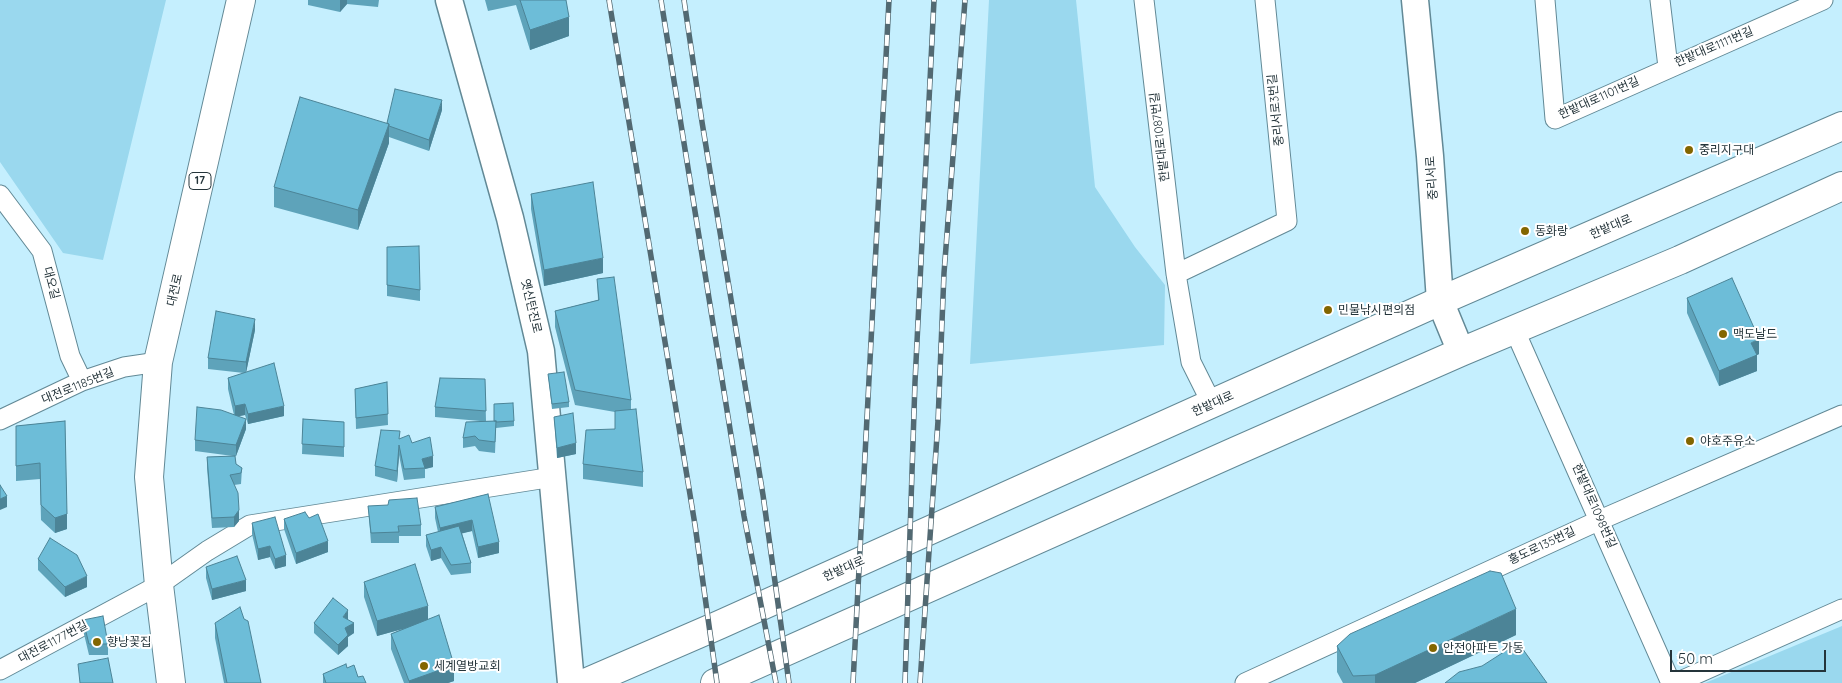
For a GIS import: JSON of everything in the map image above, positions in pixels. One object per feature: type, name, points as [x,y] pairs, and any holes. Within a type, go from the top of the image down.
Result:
[{"type":"main road","name":"대전로","points":[[171,683],[159,585],[149,477],[158,362],[241,0]]},
{"type":"main road","name":"한밭대로","points":[[585,683],[1440,301],[1842,126]]},
{"type":"main road","points":[[715,683],[1461,352],[1680,260],[1842,186]]},
{"type":"street","name":"옛신탄진로","points":[[449,0],[510,218],[541,351],[571,683]]},
{"type":"street","name":"한밭대로1087번길","points":[[1144,0],[1176,274],[1191,362],[1212,404]]},
{"type":"street","name":"중리서로3번길","points":[[1176,274],[1287,221],[1265,0]]},
{"type":"street","name":"중리서로","points":[[1415,0],[1430,156],[1440,301],[1461,352]]},
{"type":"street","name":"한밭대로1101번길","points":[[1545,0],[1555,119],[1668,67]]},
{"type":"street","name":"한밭대로1111번길","points":[[1660,0],[1668,67],[1823,0]]},
{"type":"street","name":"대오길","points":[[0,195],[42,250],[70,356],[82,381]]},
{"type":"street","name":"한밭대로1098번길","points":[[1515,330],[1671,683]]},
{"type":"street","name":"대전로1185번길","points":[[0,420],[82,381],[124,367],[158,362]]},
{"type":"street","name":"홍도로135번길","points":[[1245,683],[1600,520],[1842,415]]},
{"type":"street","points":[[159,585],[250,525],[553,477]]},
{"type":"street","name":"대전로1177번길","points":[[0,670],[159,585]]},
{"type":"street","points":[[1676,683],[1842,609]]},
{"type":"shaded area","points":[[0,0],[166,0],[103,260],[63,253],[0,162]]},
{"type":"shaded area","points":[[989,0],[1076,0],[1095,187],[1135,247],[1165,285],[1164,345],[970,364]]},
{"type":"shaded area","points":[[1842,626],[1842,683],[1705,683]]},
{"type":"building","points":[[520,0],[566,0],[569,17],[530,30]]},
{"type":"building","points":[[395,89],[442,100],[429,140],[389,126],[387,123]]},
{"type":"building","points":[[300,97],[389,124],[358,210],[274,187]]},
{"type":"building","points":[[593,182],[603,258],[544,270],[531,194]]},
{"type":"building","points":[[419,246],[420,290],[387,285],[387,247]]},
{"type":"building","points":[[614,277],[631,400],[575,390],[555,311],[599,300],[597,279]]},
{"type":"building","name":"맥도날드","points":[[1732,278],[1759,339],[1751,343],[1757,355],[1719,371],[1687,298]]},
{"type":"building","points":[[216,311],[255,319],[246,362],[208,358]]},
{"type":"building","points":[[274,363],[284,406],[248,414],[245,404],[235,406],[228,378]]},
{"type":"building","points":[[564,372],[569,402],[552,404],[548,374]]},
{"type":"building","points":[[440,378],[485,379],[486,411],[435,407]]},
{"type":"building","points":[[387,382],[388,414],[356,418],[355,389]]},
{"type":"building","points":[[513,403],[514,421],[494,421],[494,404]]},
{"type":"building","points":[[197,407],[221,410],[246,419],[236,445],[195,440]]},
{"type":"building","points":[[636,409],[643,472],[583,464],[586,430],[615,429],[615,411]]},
{"type":"building","points":[[573,413],[576,443],[557,448],[554,417]]},
{"type":"building","points":[[303,419],[344,422],[344,447],[302,444]]},
{"type":"building","points":[[65,421],[67,514],[55,518],[41,505],[40,463],[16,466],[16,426]]},
{"type":"building","points":[[496,421],[495,442],[479,440],[475,436],[463,438],[466,422]]},
{"type":"building","points":[[381,430],[400,431],[399,439],[409,435],[412,443],[430,437],[433,456],[422,459],[425,468],[404,469],[399,445],[397,471],[375,466]]},
{"type":"building","points":[[235,456],[236,464],[242,468],[241,473],[230,475],[238,493],[239,510],[234,517],[212,518],[207,457]]},
{"type":"building","points":[[0,485],[7,496],[0,499]]},
{"type":"building","points":[[488,494],[499,542],[478,547],[472,520],[440,528],[435,507]]},
{"type":"building","points":[[417,498],[421,525],[398,526],[399,532],[371,533],[368,506],[388,505],[389,500]]},
{"type":"building","points":[[305,512],[309,518],[318,514],[328,541],[296,553],[284,519]]},
{"type":"building","points":[[275,517],[286,555],[275,559],[270,546],[258,549],[252,523]]},
{"type":"building","points":[[459,526],[471,563],[451,565],[441,547],[431,550],[426,535]]},
{"type":"building","points":[[50,538],[77,555],[87,576],[65,587],[38,559]]},
{"type":"building","points":[[237,556],[246,580],[212,589],[206,567]]},
{"type":"building","points":[[415,564],[428,606],[377,621],[364,582]]},
{"type":"building","points":[[1490,571],[1501,573],[1516,609],[1375,675],[1353,676],[1337,646],[1350,634]]},
{"type":"building","points":[[333,598],[348,610],[343,617],[354,623],[345,628],[348,635],[338,645],[314,623]]},
{"type":"building","points":[[240,607],[244,619],[248,621],[261,683],[227,683],[215,623]]},
{"type":"building","points":[[439,615],[454,665],[409,681],[391,634]]},
{"type":"building","points":[[103,616],[108,644],[89,644],[83,620]]},
{"type":"building","points":[[1522,648],[1547,683],[1445,683],[1459,672],[1482,666],[1507,650]]},
{"type":"building","points":[[108,658],[113,683],[80,683],[78,664]]},
{"type":"building","points":[[346,664],[347,668],[354,665],[358,677],[363,676],[366,683],[326,683],[323,674]]},
{"type":"railway","points":[[609,0],[695,525],[717,683]]},
{"type":"railway","points":[[661,0],[744,516],[776,683]]},
{"type":"railway","points":[[684,0],[763,495],[789,683]]},
{"type":"railway","points":[[853,683],[889,0]]},
{"type":"railway","points":[[905,683],[915,382],[934,0]]},
{"type":"railway","points":[[920,683],[938,421],[944,273],[965,0]]},
{"type":"place","name":"중리지구대","points":[[1689,150]]},
{"type":"place","name":"동화랑","points":[[1525,231]]},
{"type":"place","name":"민물낚시편의점","points":[[1328,310]]},
{"type":"place","name":"맥도날드","points":[[1723,334]]},
{"type":"place","name":"야호주유소","points":[[1690,441]]},
{"type":"place","name":"향낭꽃집","points":[[97,642]]},
{"type":"place","name":"안전아파트 가동","points":[[1433,648]]},
{"type":"place","name":"세계열방교회","points":[[424,666]]}]
